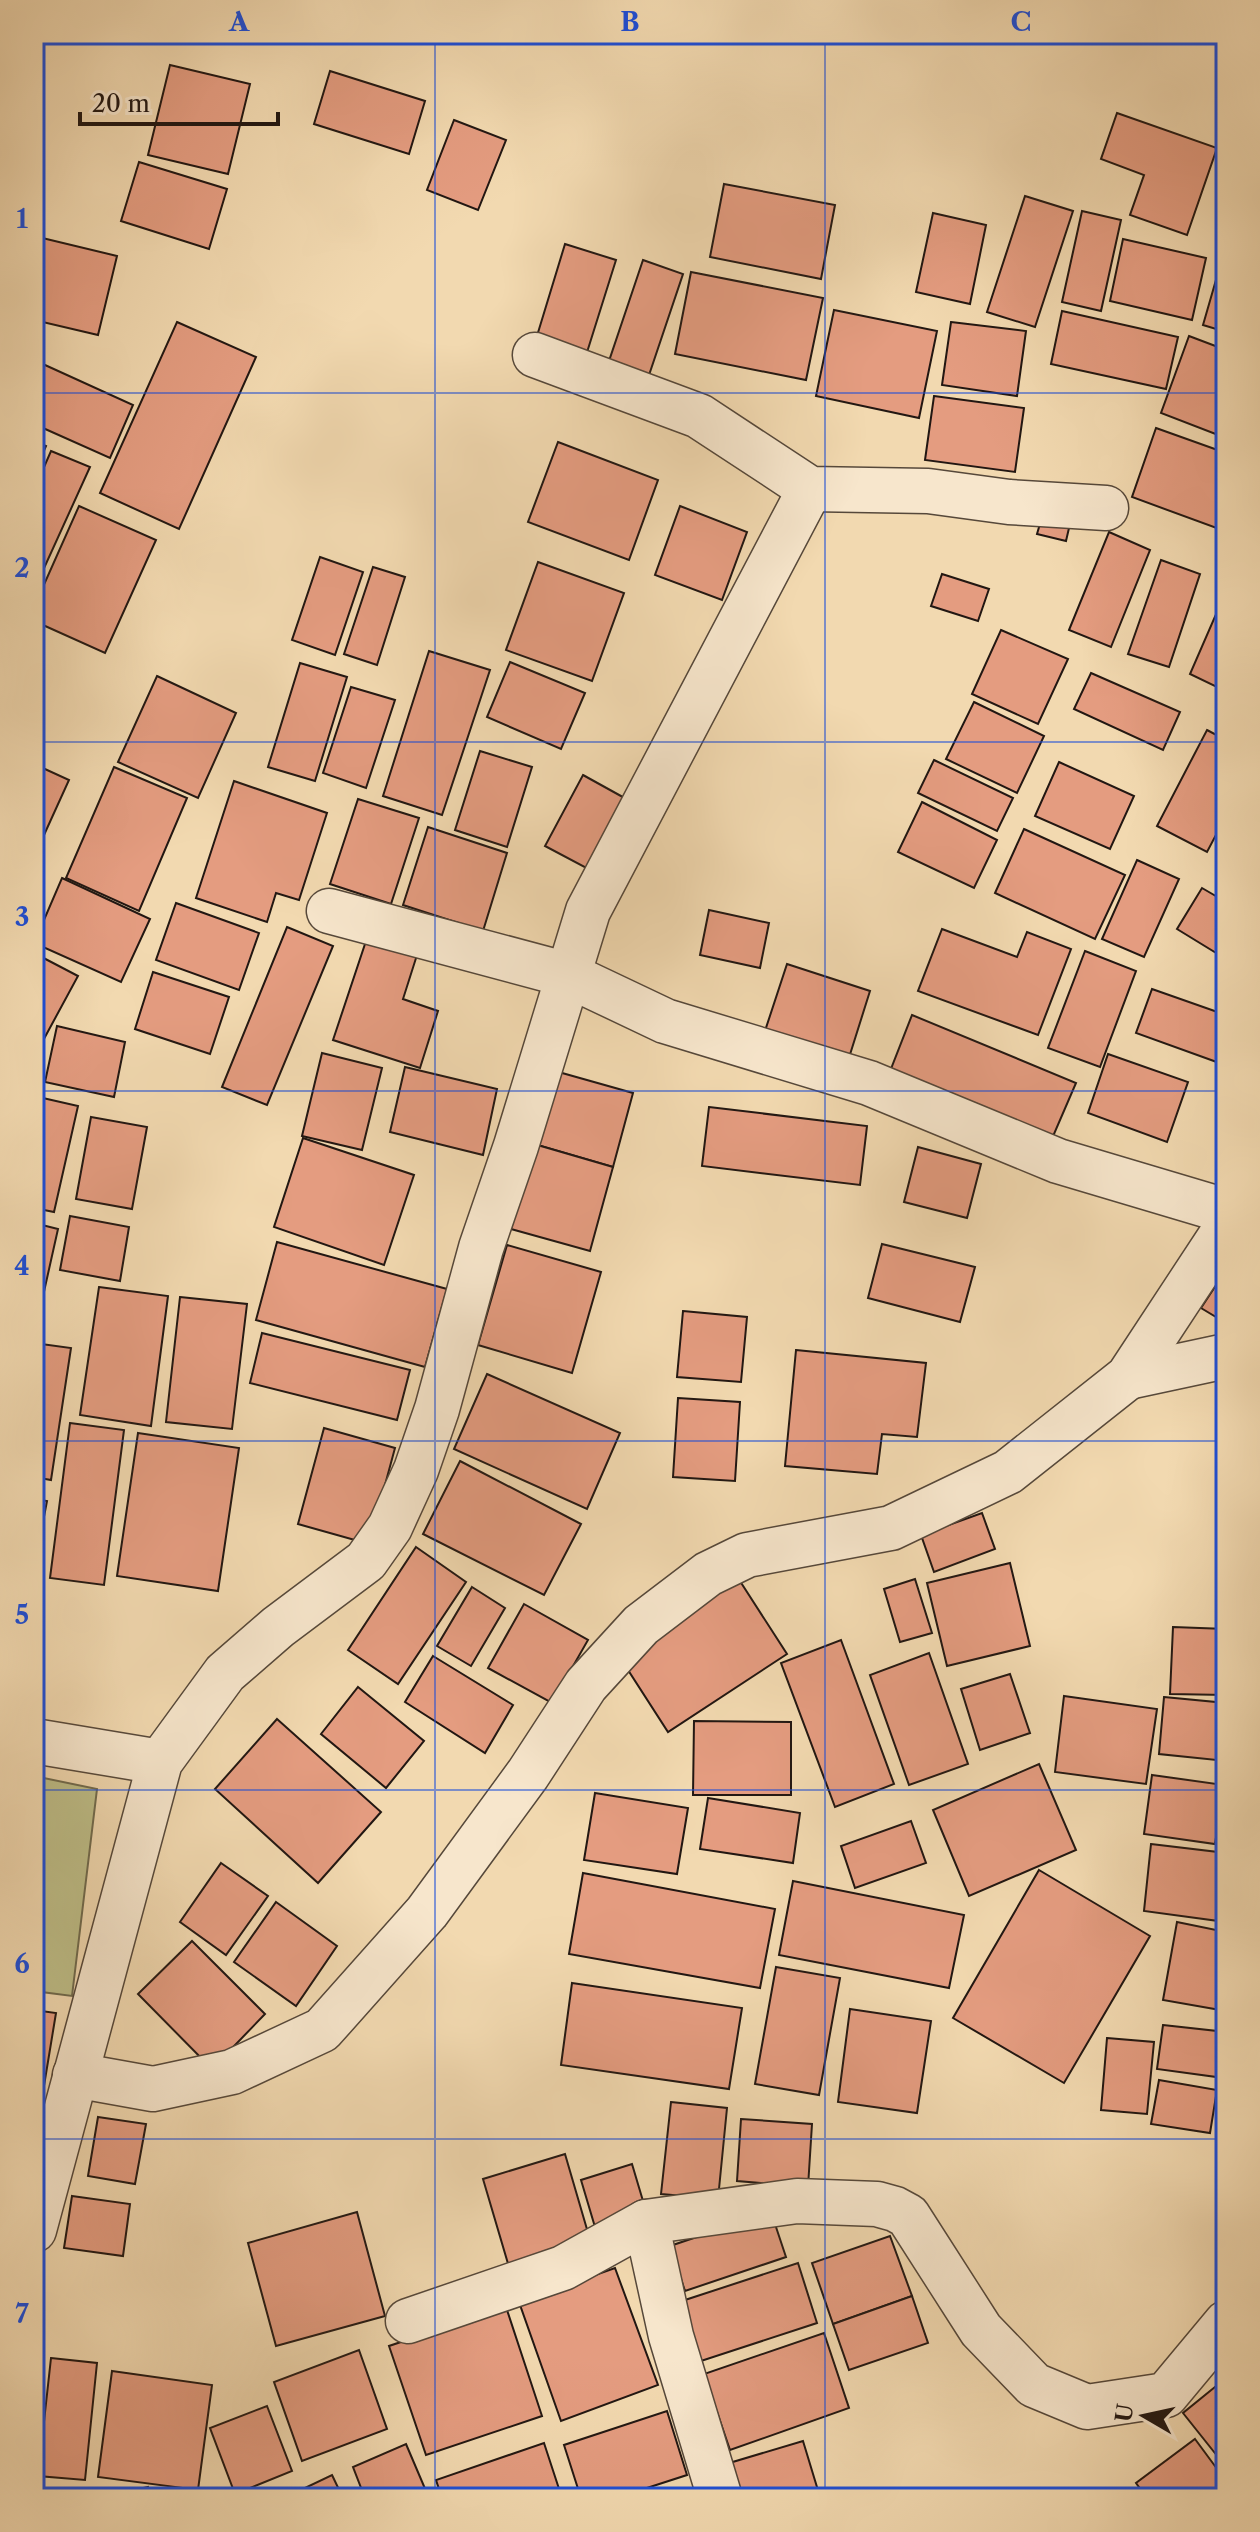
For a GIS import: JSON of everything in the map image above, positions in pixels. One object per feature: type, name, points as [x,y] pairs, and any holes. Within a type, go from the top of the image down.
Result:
[{"type":"street","points":[[535,355],[699,416],[810,489],[928,491],[1009,502],[1106,508]]},
{"type":"street","points":[[34,2230],[160,1762],[225,1673],[278,1627],[366,1561],[390,1527],[416,1470],[437,1409],[481,1248],[516,1146],[588,911],[810,489]]},
{"type":"street","points":[[329,911],[568,975],[665,1021],[869,1083],[1058,1161],[1226,1211]]},
{"type":"street","points":[[75,2075],[153,2089],[232,2072],[322,2030],[427,1912],[528,1774],[586,1685],[641,1625],[708,1574],[747,1555],[891,1528],[1008,1472],[1128,1377],[1226,1228]]},
{"type":"street","points":[[1128,1377],[1226,1356]]},
{"type":"street","points":[[34,1741],[160,1762]]},
{"type":"street","points":[[408,2321],[563,2268],[646,2222],[797,2201],[877,2204],[908,2216],[981,2330],[1034,2385],[1087,2407],[1166,2395],[1226,2323]]},
{"type":"street","points":[[646,2222],[671,2336],[720,2498]]},
{"type":"green space","points":[[34,1776],[97,1789],[72,1996],[34,1991]]},
{"type":"building","points":[[170,65],[250,84],[228,174],[148,155]]},
{"type":"building","points":[[330,71],[425,101],[409,154],[314,124]]},
{"type":"building","points":[[1117,113],[1217,148],[1187,235],[1130,215],[1144,175],[1101,159]]},
{"type":"building","points":[[454,120],[506,140],[478,210],[427,190]]},
{"type":"building","points":[[139,162],[227,189],[209,249],[121,221]]},
{"type":"building","points":[[724,184],[835,205],[821,279],[710,257]]},
{"type":"building","points":[[1025,196],[1073,211],[1035,327],[987,312]]},
{"type":"building","points":[[1082,211],[1121,220],[1101,311],[1062,302]]},
{"type":"building","points":[[933,213],[986,225],[970,304],[916,292]]},
{"type":"building","points":[[34,236],[117,256],[98,335],[34,320]]},
{"type":"building","points":[[1123,239],[1206,258],[1192,320],[1110,301]]},
{"type":"building","points":[[565,244],[616,260],[583,365],[533,349]]},
{"type":"building","points":[[643,260],[683,274],[647,381],[607,367]]},
{"type":"building","points":[[691,272],[823,298],[806,380],[675,354]]},
{"type":"building","points":[[1218,273],[1226,275],[1226,332],[1203,325]]},
{"type":"building","points":[[834,310],[937,331],[919,418],[816,396]]},
{"type":"building","points":[[1062,311],[1178,337],[1166,389],[1051,364]]},
{"type":"building","points":[[177,322],[256,357],[179,529],[100,493]]},
{"type":"building","points":[[951,322],[1026,331],[1017,396],[942,385]]},
{"type":"building","points":[[1189,336],[1226,350],[1226,438],[1161,413]]},
{"type":"building","points":[[34,360],[133,405],[110,458],[34,424]]},
{"type":"building","points":[[934,396],[1024,408],[1015,472],[925,460]]},
{"type":"building","points":[[1156,428],[1226,453],[1226,520],[1222,530],[1132,497]]},
{"type":"building","points":[[34,441],[46,446],[34,474]]},
{"type":"building","points":[[558,442],[658,480],[629,560],[528,522]]},
{"type":"building","points":[[51,451],[90,467],[40,577],[34,575],[34,490]]},
{"type":"building","points":[[79,506],[156,540],[105,653],[34,621],[34,607]]},
{"type":"building","points":[[680,506],[747,532],[722,600],[655,575]]},
{"type":"building","points":[[1044,510],[1072,515],[1066,541],[1037,534]]},
{"type":"building","points":[[1109,532],[1150,550],[1111,647],[1069,630]]},
{"type":"building","points":[[320,557],[363,572],[335,655],[292,640]]},
{"type":"building","points":[[1161,560],[1200,574],[1169,667],[1128,654]]},
{"type":"building","points":[[538,562],[624,593],[592,681],[506,650]]},
{"type":"building","points":[[373,567],[405,577],[377,665],[344,654]]},
{"type":"building","points":[[942,574],[989,589],[978,621],[931,606]]},
{"type":"building","points":[[1220,605],[1226,608],[1226,677],[1221,689],[1190,674]]},
{"type":"building","points":[[1001,630],[1068,659],[1038,724],[972,694]]},
{"type":"building","points":[[429,651],[490,670],[442,815],[383,796]]},
{"type":"building","points":[[510,662],[585,693],[561,749],[487,717]]},
{"type":"building","points":[[300,663],[347,677],[315,781],[268,767]]},
{"type":"building","points":[[1091,673],[1180,712],[1163,750],[1074,709]]},
{"type":"building","points":[[157,676],[236,713],[198,798],[118,762]]},
{"type":"building","points":[[351,687],[395,700],[366,788],[323,773]]},
{"type":"building","points":[[974,702],[1044,736],[1017,793],[946,759]]},
{"type":"building","points":[[1207,730],[1226,740],[1226,816],[1207,852],[1157,826]]},
{"type":"building","points":[[480,751],[532,767],[507,847],[455,830]]},
{"type":"building","points":[[934,760],[1013,798],[997,831],[918,793]]},
{"type":"building","points":[[1059,762],[1134,796],[1110,849],[1035,816]]},
{"type":"building","points":[[34,764],[69,780],[34,857]]},
{"type":"building","points":[[114,767],[187,798],[139,911],[66,878]]},
{"type":"building","points":[[583,775],[630,801],[592,871],[545,846]]},
{"type":"building","points":[[234,781],[327,813],[299,900],[276,893],[267,922],[196,898]]},
{"type":"building","points":[[358,799],[419,818],[391,904],[330,884]]},
{"type":"building","points":[[922,802],[997,840],[974,888],[898,852]]},
{"type":"building","points":[[428,827],[507,853],[483,931],[403,905]]},
{"type":"building","points":[[1024,829],[1125,875],[1095,939],[995,893]]},
{"type":"building","points":[[1137,860],[1179,879],[1144,957],[1102,939]]},
{"type":"building","points":[[62,878],[150,919],[121,982],[34,943]]},
{"type":"building","points":[[1202,888],[1226,902],[1226,959],[1177,929]]},
{"type":"building","points":[[176,903],[259,933],[239,990],[156,960]]},
{"type":"building","points":[[709,910],[769,923],[760,968],[700,955]]},
{"type":"building","points":[[287,927],[333,946],[267,1105],[222,1087]]},
{"type":"building","points":[[942,929],[1017,957],[1027,932],[1071,949],[1038,1035],[918,991]]},
{"type":"building","points":[[367,938],[417,955],[403,999],[438,1011],[420,1068],[333,1040]]},
{"type":"building","points":[[1085,951],[1136,971],[1100,1067],[1048,1048]]},
{"type":"building","points":[[34,953],[78,976],[39,1048],[34,1045]]},
{"type":"building","points":[[787,964],[870,991],[847,1064],[763,1037]]},
{"type":"building","points":[[153,972],[229,997],[210,1054],[135,1029]]},
{"type":"building","points":[[1152,989],[1226,1015],[1225,1065],[1136,1033]]},
{"type":"building","points":[[912,1015],[1076,1083],[1051,1141],[889,1074]]},
{"type":"building","points":[[57,1026],[125,1042],[114,1097],[45,1082]]},
{"type":"building","points":[[322,1053],[382,1068],[362,1150],[302,1136]]},
{"type":"building","points":[[1108,1054],[1188,1082],[1167,1142],[1088,1113]]},
{"type":"building","points":[[405,1067],[497,1089],[483,1155],[390,1132]]},
{"type":"building","points":[[555,1071],[633,1093],[613,1167],[534,1144]]},
{"type":"building","points":[[34,1096],[78,1106],[54,1212],[34,1208]]},
{"type":"building","points":[[709,1107],[867,1126],[860,1185],[702,1166]]},
{"type":"building","points":[[91,1117],[147,1127],[132,1209],[76,1199]]},
{"type":"building","points":[[303,1138],[414,1175],[384,1265],[274,1227]]},
{"type":"building","points":[[534,1144],[613,1167],[590,1251],[511,1229]]},
{"type":"building","points":[[918,1147],[981,1164],[967,1218],[904,1202]]},
{"type":"building","points":[[70,1216],[129,1227],[120,1281],[60,1270]]},
{"type":"building","points":[[34,1223],[58,1229],[37,1323],[34,1322]]},
{"type":"building","points":[[277,1242],[447,1289],[425,1367],[256,1320]]},
{"type":"building","points":[[882,1244],[975,1267],[960,1322],[868,1298]]},
{"type":"building","points":[[507,1245],[601,1272],[572,1373],[478,1345]]},
{"type":"building","points":[[1226,1270],[1226,1323],[1201,1308]]},
{"type":"building","points":[[99,1287],[168,1296],[151,1426],[80,1415]]},
{"type":"building","points":[[180,1297],[247,1304],[232,1429],[166,1422]]},
{"type":"building","points":[[683,1311],[747,1317],[741,1382],[677,1377]]},
{"type":"building","points":[[262,1333],[410,1370],[397,1420],[250,1383]]},
{"type":"building","points":[[34,1343],[71,1348],[51,1480],[34,1477]]},
{"type":"building","points":[[796,1350],[926,1363],[917,1437],[882,1434],[877,1474],[785,1466]]},
{"type":"building","points":[[487,1374],[620,1433],[587,1509],[454,1449]]},
{"type":"building","points":[[678,1398],[740,1402],[735,1481],[673,1477]]},
{"type":"building","points":[[70,1423],[124,1430],[104,1585],[50,1578]]},
{"type":"building","points":[[324,1428],[395,1448],[369,1544],[298,1524]]},
{"type":"building","points":[[138,1433],[239,1448],[218,1591],[117,1576]]},
{"type":"building","points":[[460,1461],[581,1524],[544,1595],[423,1534]]},
{"type":"building","points":[[34,1499],[47,1501],[34,1569]]},
{"type":"building","points":[[982,1513],[995,1549],[934,1572],[921,1535]]},
{"type":"building","points":[[416,1547],[466,1582],[398,1684],[348,1650]]},
{"type":"building","points":[[1010,1563],[1030,1646],[947,1666],[927,1583]]},
{"type":"building","points":[[738,1578],[787,1654],[668,1732],[619,1656]]},
{"type":"building","points":[[915,1579],[932,1633],[900,1642],[884,1589]]},
{"type":"building","points":[[472,1587],[505,1608],[471,1666],[437,1646]]},
{"type":"building","points":[[524,1604],[588,1640],[552,1703],[488,1668]]},
{"type":"building","points":[[1173,1627],[1226,1629],[1226,1695],[1170,1694]]},
{"type":"building","points":[[841,1640],[894,1784],[835,1807],[781,1663]]},
{"type":"building","points":[[929,1653],[968,1764],[909,1785],[870,1675]]},
{"type":"building","points":[[433,1656],[513,1705],[485,1753],[405,1702]]},
{"type":"building","points":[[1010,1674],[1030,1733],[980,1750],[961,1689]]},
{"type":"building","points":[[358,1687],[424,1741],[386,1788],[321,1734]]},
{"type":"building","points":[[1064,1696],[1157,1709],[1146,1784],[1055,1772]]},
{"type":"building","points":[[1164,1697],[1226,1703],[1226,1761],[1159,1754]]},
{"type":"building","points":[[277,1719],[381,1812],[318,1883],[215,1789]]},
{"type":"building","points":[[694,1721],[791,1722],[791,1795],[693,1795]]},
{"type":"building","points":[[1039,1764],[1076,1850],[969,1896],[933,1810]]},
{"type":"building","points":[[1152,1775],[1224,1785],[1215,1844],[1144,1834]]},
{"type":"building","points":[[595,1793],[688,1808],[677,1874],[584,1860]]},
{"type":"building","points":[[708,1798],[800,1813],[793,1863],[700,1849]]},
{"type":"building","points":[[911,1821],[926,1863],[855,1888],[841,1846]]},
{"type":"building","points":[[1151,1844],[1226,1853],[1226,1922],[1144,1911]]},
{"type":"building","points":[[221,1863],[268,1896],[226,1955],[180,1922]]},
{"type":"building","points":[[1039,1870],[1150,1936],[1064,2083],[953,2018]]},
{"type":"building","points":[[583,1873],[775,1909],[760,1988],[569,1954]]},
{"type":"building","points":[[793,1881],[964,1915],[949,1988],[779,1955]]},
{"type":"building","points":[[276,1902],[337,1946],[296,2006],[234,1962]]},
{"type":"building","points":[[1177,1922],[1226,1932],[1226,2011],[1163,2000]]},
{"type":"building","points":[[192,1941],[265,2014],[212,2069],[138,1994]]},
{"type":"building","points":[[776,1967],[840,1978],[819,2095],[755,2084]]},
{"type":"building","points":[[572,1983],[742,2008],[729,2089],[561,2065]]},
{"type":"building","points":[[850,2009],[931,2021],[917,2113],[838,2102]]},
{"type":"building","points":[[34,2010],[56,2013],[41,2104],[34,2103]]},
{"type":"building","points":[[1163,2025],[1226,2032],[1224,2078],[1157,2069]]},
{"type":"building","points":[[1107,2038],[1154,2042],[1147,2114],[1101,2110]]},
{"type":"building","points":[[1159,2080],[1217,2090],[1210,2133],[1151,2124]]},
{"type":"building","points":[[671,2102],[727,2108],[718,2199],[661,2194]]},
{"type":"building","points":[[98,2117],[146,2124],[135,2184],[88,2176]]},
{"type":"building","points":[[741,2119],[812,2124],[808,2187],[737,2181]]},
{"type":"building","points":[[565,2154],[591,2243],[509,2267],[483,2179]]},
{"type":"building","points":[[632,2164],[646,2211],[595,2227],[581,2180]]},
{"type":"building","points":[[72,2196],[130,2204],[123,2256],[64,2248]]},
{"type":"building","points":[[357,2212],[385,2316],[276,2346],[248,2243]]},
{"type":"building","points":[[771,2212],[786,2257],[685,2291],[670,2246]]},
{"type":"building","points":[[890,2236],[912,2296],[833,2324],[812,2263]]},
{"type":"building","points":[[798,2263],[817,2323],[701,2361],[682,2301]]},
{"type":"building","points":[[615,2268],[658,2385],[561,2421],[519,2302]]},
{"type":"building","points":[[912,2296],[928,2343],[849,2370],[833,2324]]},
{"type":"building","points":[[506,2307],[542,2416],[426,2455],[389,2346]]},
{"type":"building","points":[[824,2333],[849,2408],[730,2450],[704,2374]]},
{"type":"building","points":[[359,2350],[387,2429],[302,2461],[274,2382]]},
{"type":"building","points":[[51,2358],[97,2363],[85,2480],[38,2476]]},
{"type":"building","points":[[112,2371],[212,2385],[198,2490],[98,2477]]},
{"type":"building","points":[[1226,2378],[1226,2467],[1183,2413]]},
{"type":"building","points":[[267,2406],[292,2471],[235,2494],[210,2428]]},
{"type":"building","points":[[667,2411],[687,2475],[616,2498],[581,2498],[564,2445]]},
{"type":"building","points":[[1195,2439],[1226,2481],[1226,2498],[1147,2498],[1136,2483]]},
{"type":"building","points":[[803,2441],[820,2497],[736,2498],[726,2464]]},
{"type":"building","points":[[544,2443],[562,2498],[442,2498],[436,2480]]},
{"type":"building","points":[[406,2444],[429,2498],[365,2498],[353,2467]]},
{"type":"building","points":[[332,2475],[343,2498],[284,2498]]},
{"type":"building","points":[[148,2487],[151,2498],[97,2498]]}]
